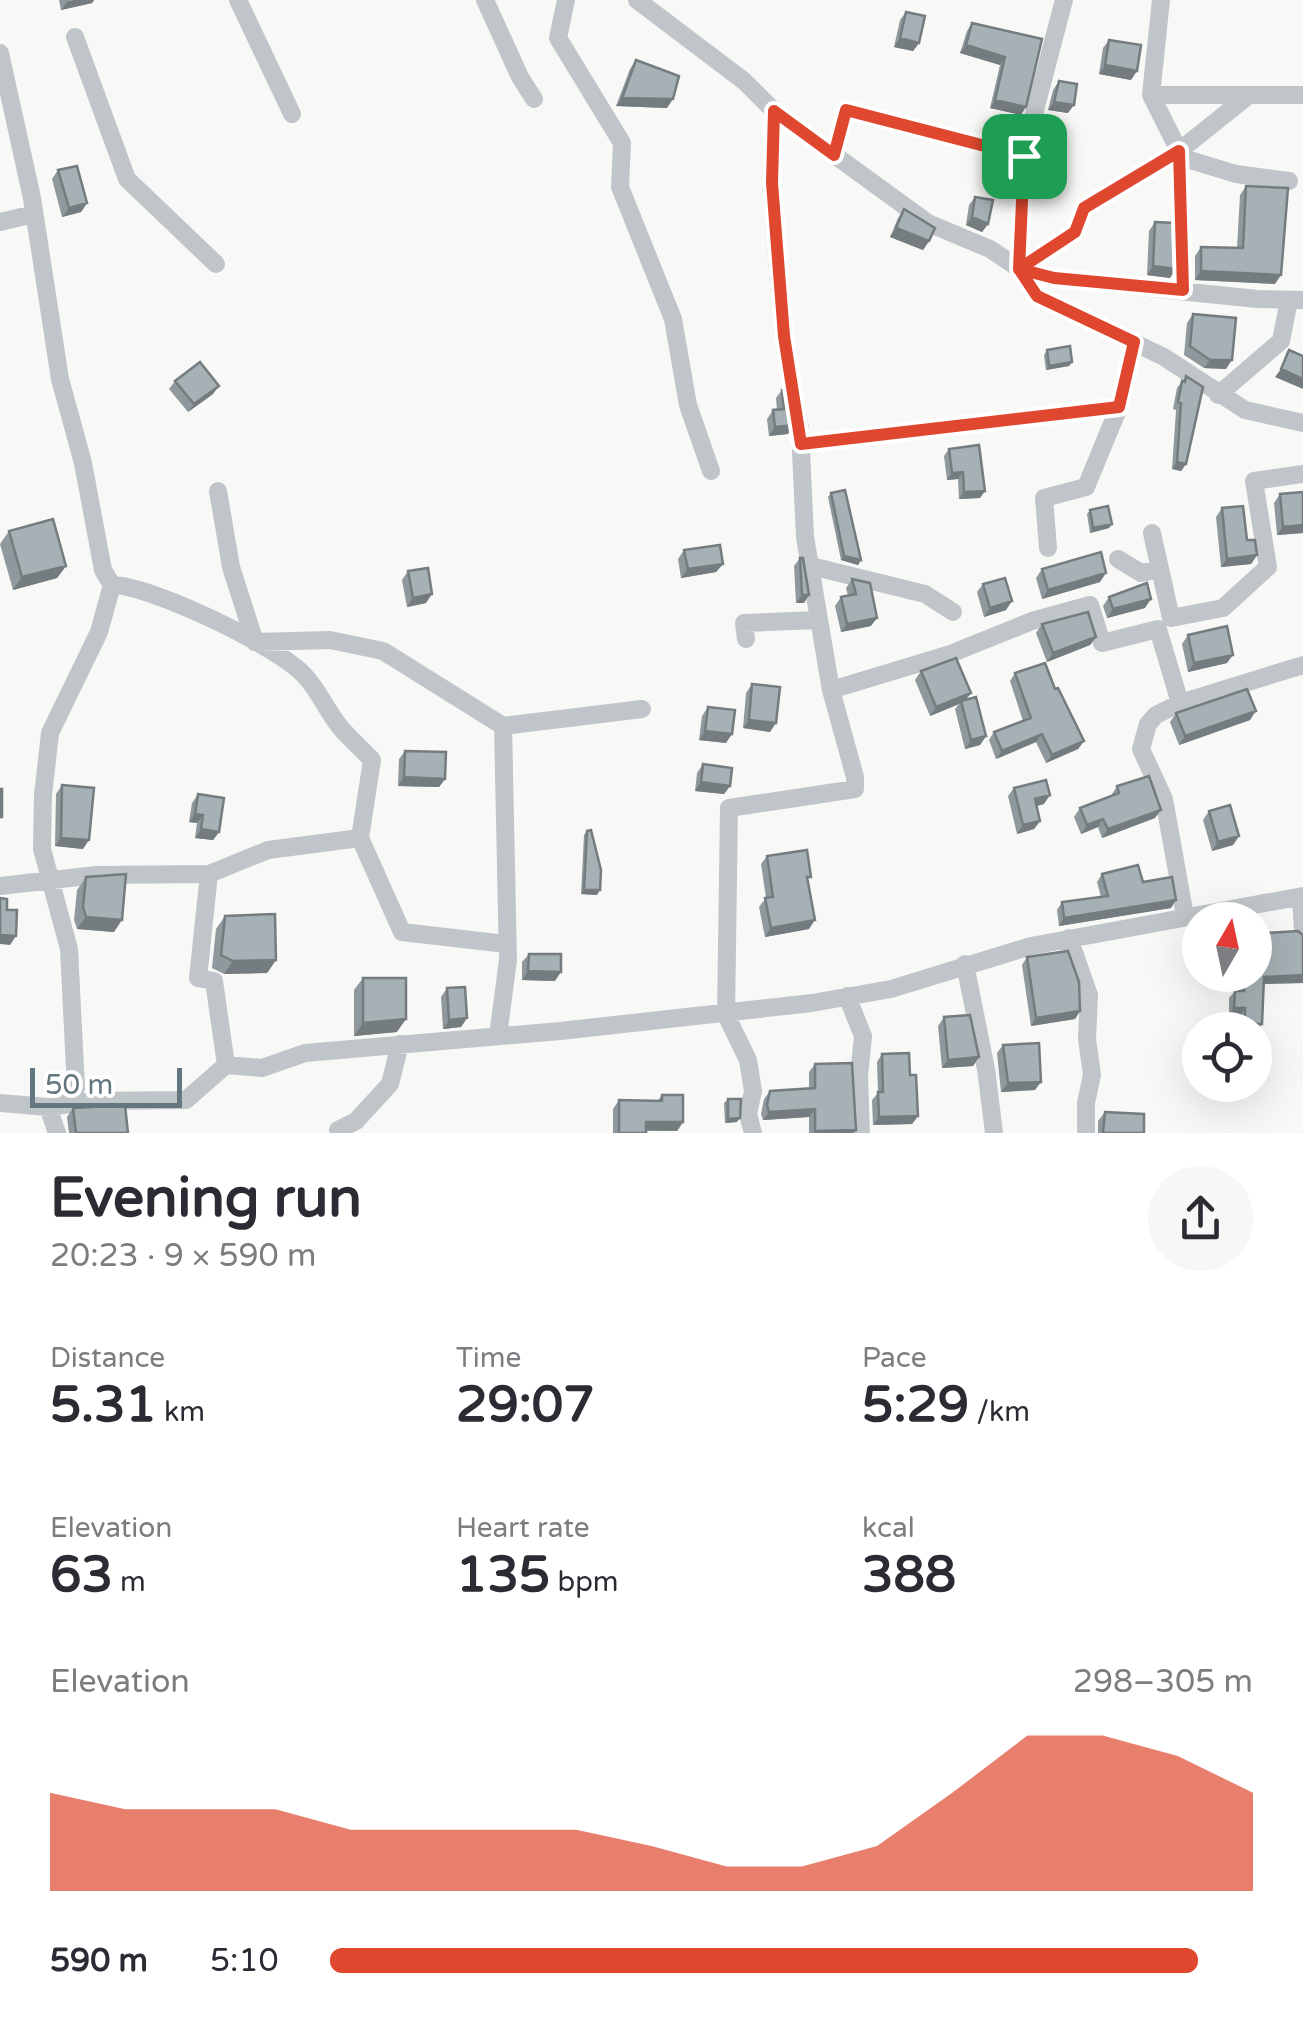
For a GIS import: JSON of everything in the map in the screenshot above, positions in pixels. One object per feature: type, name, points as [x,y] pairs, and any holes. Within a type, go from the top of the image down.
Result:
[{"type":"street","points":[[238,0],[292,114]]},
{"type":"street","points":[[485,0],[534,99]]},
{"type":"street","points":[[566,0],[558,38],[622,142],[620,187],[673,319],[688,405],[712,471]]},
{"type":"street","points":[[637,0],[744,81],[774,111],[928,223],[990,249],[1019,269],[1054,278],[1296,300],[1281,341],[1218,395]]},
{"type":"street","points":[[1064,0],[1024,156],[1019,269],[1037,296],[1164,358],[1245,410],[1303,423]]},
{"type":"street","points":[[1161,0],[1151,95],[1179,154],[1183,290]]},
{"type":"street","points":[[75,37],[127,179],[216,264]]},
{"type":"street","points":[[0,53],[34,214],[60,379],[84,463],[103,570],[112,585],[100,632],[50,733],[43,795],[42,849],[69,949],[76,1088],[67,1104]]},
{"type":"street","points":[[1151,95],[1303,95]]},
{"type":"street","points":[[1019,269],[1075,232],[1084,208],[1179,154],[1249,95]]},
{"type":"street","points":[[834,155],[846,110],[1024,156]]},
{"type":"street","points":[[754,1133],[748,1114],[753,1091],[748,1060],[726,1014],[729,808],[855,789],[818,620],[806,537],[801,444],[784,336],[772,183],[774,111]]},
{"type":"street","points":[[1179,154],[1236,174],[1289,181]]},
{"type":"street","points":[[0,222],[34,214]]},
{"type":"street","points":[[1048,548],[1044,498],[1086,487],[1119,407],[1134,342]]},
{"type":"street","points":[[801,444],[1119,407]]},
{"type":"street","points":[[832,690],[950,654],[1090,604],[1102,644],[1222,608],[1268,567],[1254,482],[1303,474]]},
{"type":"street","points":[[218,491],[231,566],[255,642]]},
{"type":"street","points":[[1152,533],[1180,703]]},
{"type":"street","points":[[1118,560],[1141,574],[1160,569]]},
{"type":"street","points":[[810,566],[925,594],[953,612]]},
{"type":"street","points":[[112,585],[127,585],[191,610],[255,642],[304,674],[340,726],[372,760],[360,838],[402,932],[506,944]]},
{"type":"street","points":[[746,638],[744,622],[818,620]]},
{"type":"street","points":[[255,642],[330,640],[383,651],[503,726],[642,709]]},
{"type":"street","points":[[1182,902],[1164,799],[1142,749],[1143,735],[1156,715],[1180,703],[1303,665]]},
{"type":"street","points":[[498,1036],[508,960],[503,726]]},
{"type":"street","points":[[0,886],[96,875],[208,874],[268,850],[360,838]]},
{"type":"street","points":[[208,874],[198,978],[214,982],[226,1066]]},
{"type":"street","points":[[1271,902],[1302,897],[1303,932]]},
{"type":"street","points":[[0,1104],[48,1107],[92,1100],[186,1100],[226,1066],[262,1068],[305,1053],[726,1014],[847,996],[890,989],[965,964],[1069,938],[1182,917]]},
{"type":"street","points":[[1069,938],[1089,996],[1092,1076],[1086,1103],[1086,1133]]},
{"type":"street","points":[[965,964],[994,1133]]},
{"type":"street","points":[[847,996],[863,1036],[861,1133]]},
{"type":"street","points":[[338,1130],[356,1121],[390,1084],[400,1044]]},
{"type":"street","points":[[48,1107],[57,1133]]},
{"type":"building","points":[[906,12],[925,16],[919,43],[900,38]]},
{"type":"building","points":[[972,23],[1042,39],[1026,107],[995,100],[1005,57],[966,45]]},
{"type":"building","points":[[1109,40],[1141,45],[1137,71],[1105,65]]},
{"type":"building","points":[[636,60],[679,76],[673,99],[622,98]]},
{"type":"building","points":[[1059,81],[1077,84],[1074,105],[1054,102]]},
{"type":"building","points":[[77,166],[87,203],[69,208],[58,170]]},
{"type":"building","points":[[1246,186],[1288,188],[1281,275],[1201,271],[1201,247],[1243,248]]},
{"type":"building","points":[[975,197],[993,200],[988,224],[972,217]]},
{"type":"building","points":[[904,209],[935,228],[929,241],[896,228]]},
{"type":"building","points":[[1155,222],[1175,223],[1176,269],[1153,266]]},
{"type":"building","points":[[1193,314],[1236,318],[1232,360],[1210,360],[1190,346]]},
{"type":"building","points":[[1070,346],[1072,362],[1049,366],[1047,350]]},
{"type":"building","points":[[1289,350],[1303,356],[1303,379],[1281,369]]},
{"type":"building","points":[[200,362],[219,386],[194,404],[175,381]]},
{"type":"building","points":[[1186,376],[1203,387],[1186,464],[1177,462],[1181,403],[1178,402]]},
{"type":"building","points":[[788,389],[794,425],[775,427],[773,410],[784,409],[782,390]]},
{"type":"building","points":[[979,445],[985,491],[964,492],[963,472],[952,473],[949,449]]},
{"type":"building","points":[[845,490],[861,560],[844,556],[831,493]]},
{"type":"building","points":[[1303,492],[1303,525],[1283,527],[1280,494]]},
{"type":"building","points":[[1108,506],[1112,524],[1093,528],[1090,510]]},
{"type":"building","points":[[1243,506],[1247,540],[1255,540],[1257,555],[1227,559],[1222,508]]},
{"type":"building","points":[[53,519],[66,566],[22,577],[9,531]]},
{"type":"building","points":[[720,545],[723,564],[688,569],[684,550]]},
{"type":"building","points":[[1101,552],[1106,573],[1048,590],[1042,569]]},
{"type":"building","points":[[803,558],[809,595],[802,595]]},
{"type":"building","points":[[428,568],[432,594],[413,598],[408,571]]},
{"type":"building","points":[[1005,578],[1012,601],[990,608],[983,584]]},
{"type":"building","points":[[852,579],[870,583],[877,618],[847,624],[841,597],[856,594]]},
{"type":"building","points":[[1147,583],[1151,599],[1113,609],[1109,597]]},
{"type":"building","points":[[1088,612],[1096,637],[1053,653],[1042,624]]},
{"type":"building","points":[[1227,626],[1233,655],[1194,663],[1188,635]]},
{"type":"building","points":[[956,658],[971,693],[936,707],[921,671]]},
{"type":"building","points":[[1045,663],[1084,741],[1052,755],[1042,734],[1002,751],[994,732],[1031,718],[1015,673]]},
{"type":"building","points":[[752,684],[780,687],[776,723],[749,720]]},
{"type":"building","points":[[1247,689],[1256,711],[1185,736],[1176,713]]},
{"type":"building","points":[[976,697],[986,736],[971,740],[961,701]]},
{"type":"building","points":[[708,707],[735,710],[732,734],[705,731]]},
{"type":"building","points":[[405,751],[446,752],[445,779],[404,777]]},
{"type":"building","points":[[703,764],[732,768],[730,786],[701,782]]},
{"type":"building","points":[[1149,776],[1161,810],[1108,829],[1103,819],[1087,825],[1080,808],[1119,793],[1117,786]]},
{"type":"building","points":[[1046,780],[1050,795],[1035,799],[1040,821],[1023,825],[1014,788]]},
{"type":"building","points":[[62,785],[94,788],[89,840],[61,838]]},
{"type":"building","points":[[198,794],[224,798],[219,832],[201,829],[203,815],[195,814]]},
{"type":"building","points":[[1230,805],[1239,836],[1218,842],[1209,811]]},
{"type":"building","points":[[591,830],[601,870],[600,890],[584,890],[587,831]]},
{"type":"building","points":[[807,850],[811,877],[807,877],[815,920],[771,928],[765,898],[773,897],[767,856]]},
{"type":"building","points":[[1138,865],[1143,882],[1172,877],[1176,900],[1064,918],[1062,902],[1108,896],[1102,874]]},
{"type":"building","points":[[126,874],[122,920],[86,917],[86,877]]},
{"type":"building","points":[[0,898],[7,899],[7,910],[17,910],[16,936],[0,935]]},
{"type":"building","points":[[275,914],[276,960],[233,961],[221,955],[225,916]]},
{"type":"building","points":[[1298,931],[1303,935],[1303,975],[1272,977],[1272,933]]},
{"type":"building","points":[[1068,951],[1079,982],[1080,1011],[1036,1018],[1027,957]]},
{"type":"building","points":[[529,954],[561,954],[561,972],[528,971]]},
{"type":"building","points":[[363,978],[406,978],[406,1019],[363,1023]]},
{"type":"building","points":[[465,987],[467,1018],[449,1020],[447,988]]},
{"type":"building","points":[[1235,992],[1263,992],[1263,1012],[1234,1008]]},
{"type":"building","points":[[970,1015],[979,1057],[948,1060],[944,1017]]},
{"type":"building","points":[[1039,1043],[1041,1082],[1008,1083],[1003,1045]]},
{"type":"building","points":[[909,1053],[910,1075],[916,1075],[918,1116],[879,1117],[882,1054]]},
{"type":"building","points":[[852,1063],[856,1130],[815,1131],[815,1109],[769,1112],[770,1091],[815,1088],[815,1064]]},
{"type":"building","points":[[662,1095],[683,1095],[683,1122],[646,1122],[646,1133],[619,1133],[619,1100],[662,1101]]},
{"type":"building","points":[[728,1099],[741,1099],[740,1118],[728,1119]]},
{"type":"building","points":[[125,1105],[128,1133],[76,1133],[73,1108]]},
{"type":"building","points":[[1105,1112],[1144,1114],[1144,1133],[1103,1133]]},
{"type":"route","points":[[1024,156],[846,110],[834,155],[774,111],[772,183],[784,336],[801,444],[1119,407],[1134,342],[1037,296],[1019,269],[1075,232],[1084,208],[1179,151],[1183,290],[1054,278],[1019,269],[1024,156]]}]
